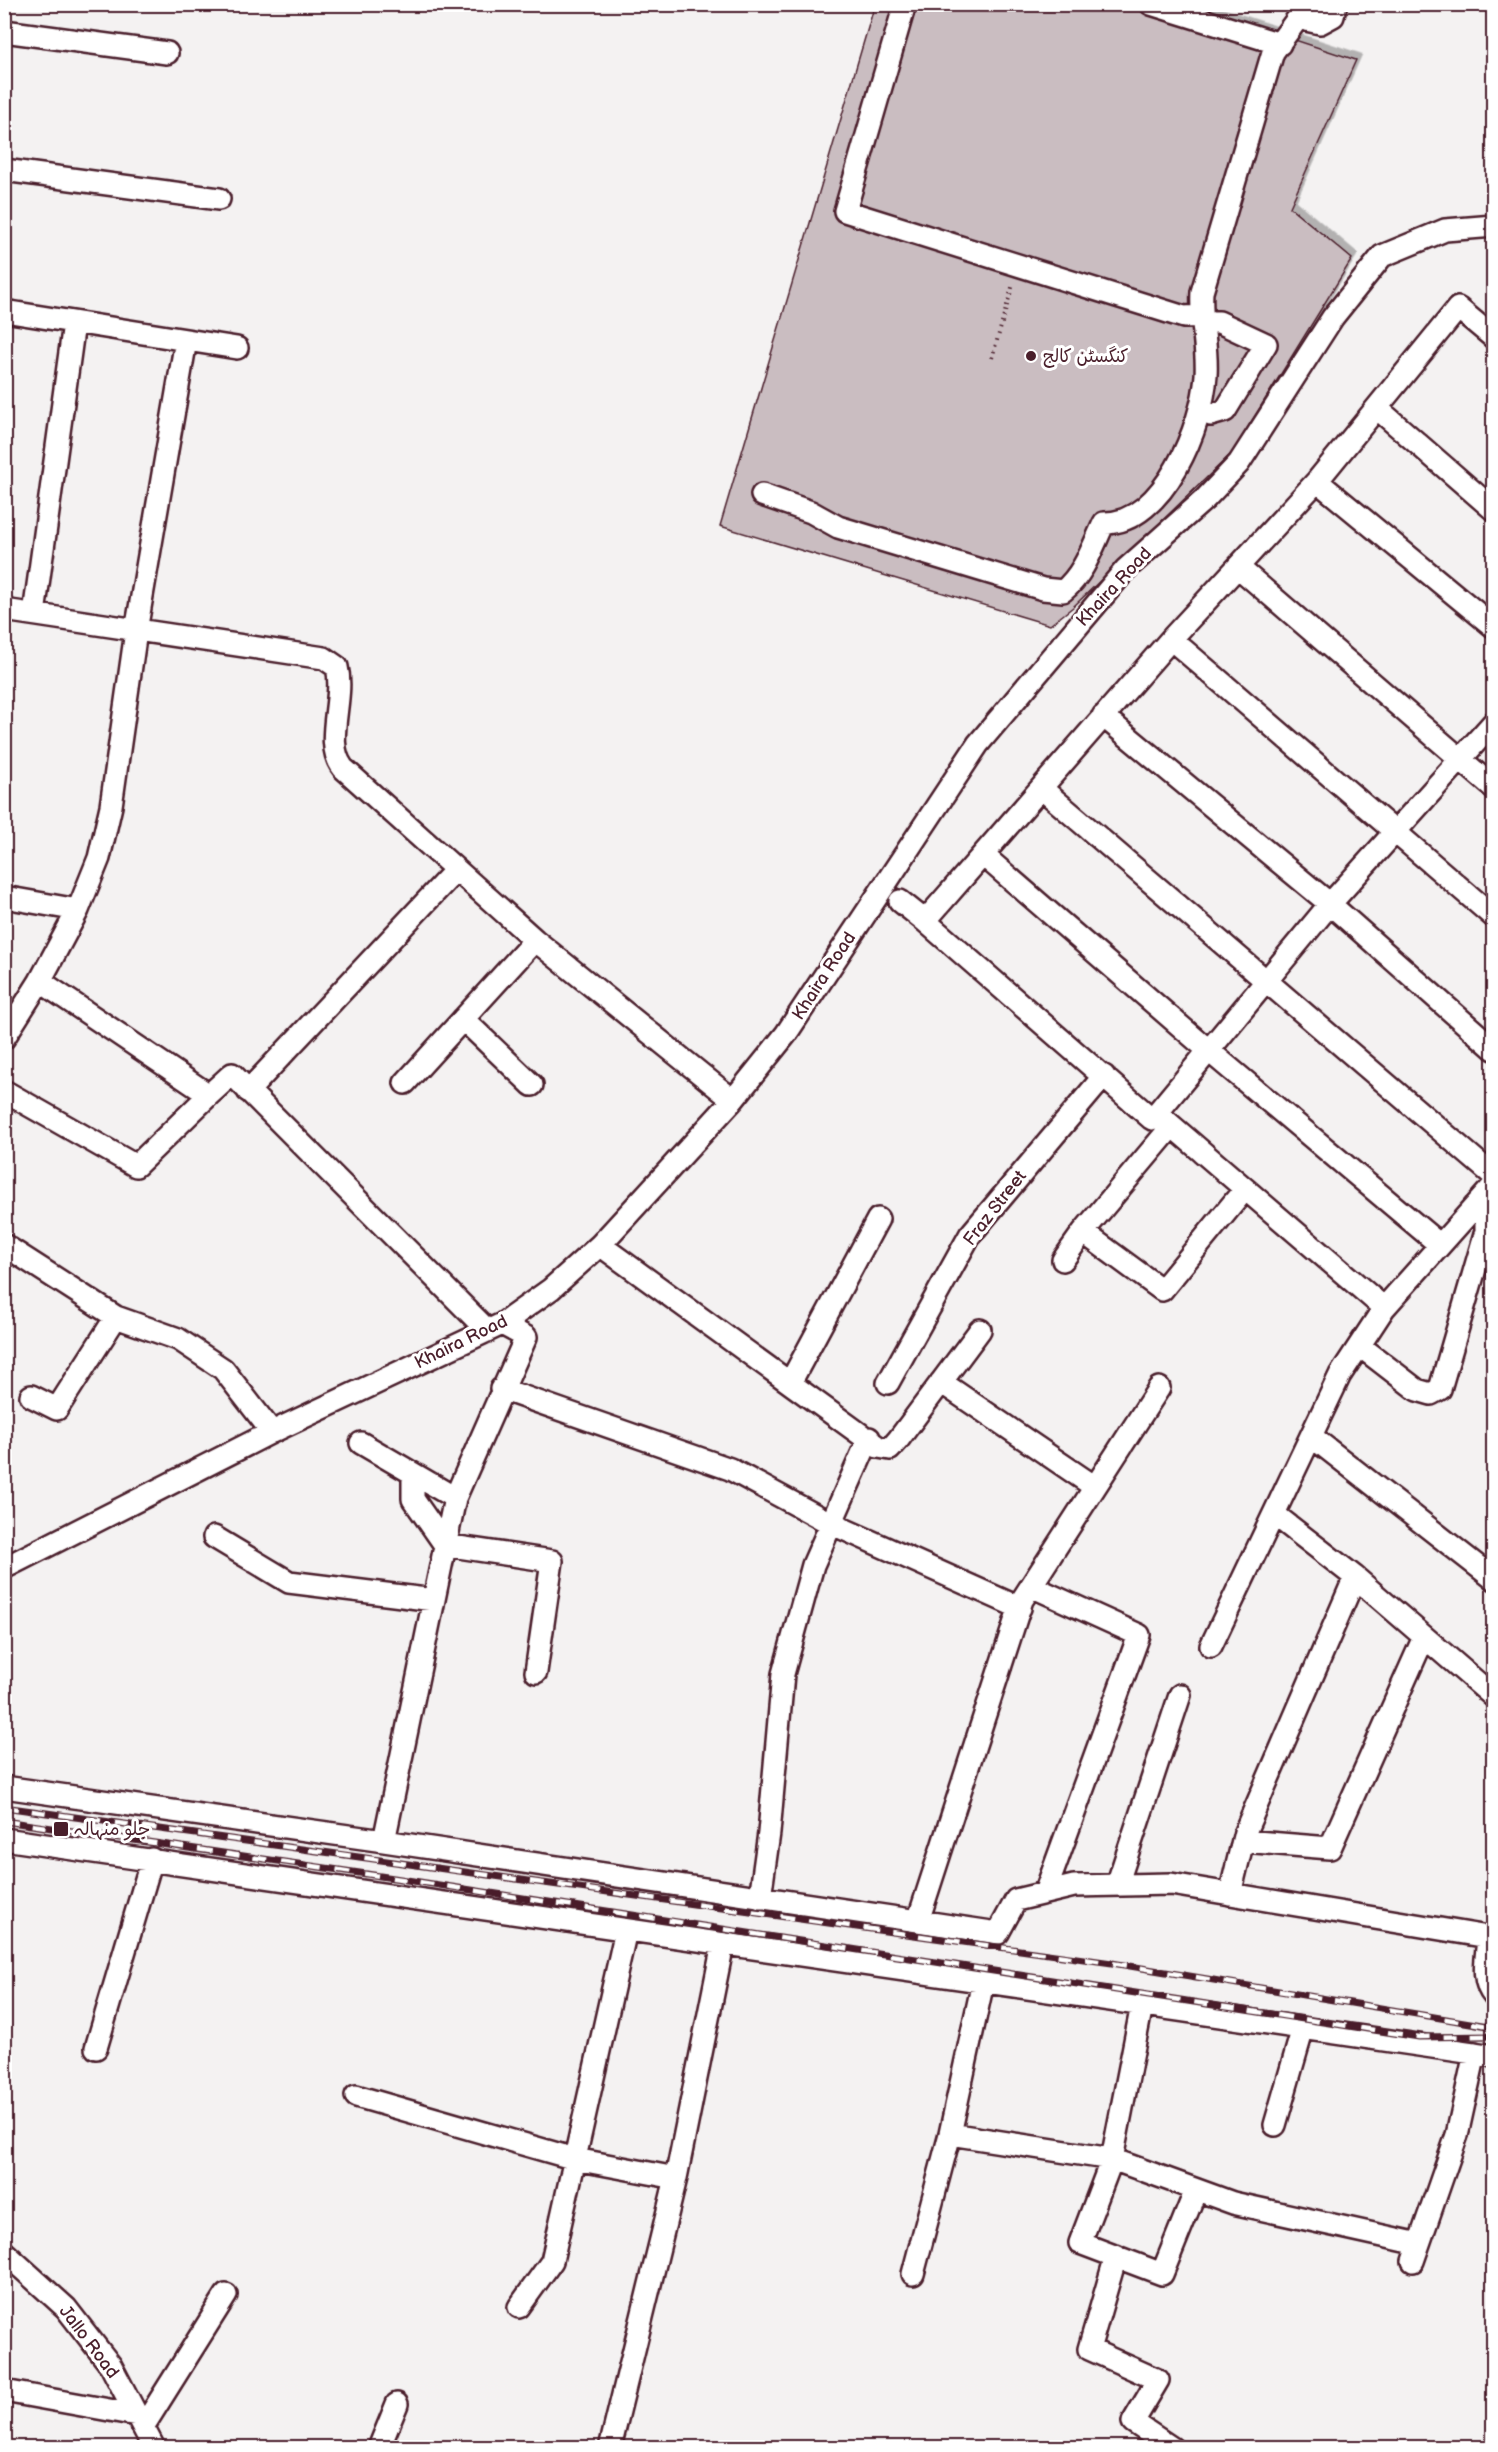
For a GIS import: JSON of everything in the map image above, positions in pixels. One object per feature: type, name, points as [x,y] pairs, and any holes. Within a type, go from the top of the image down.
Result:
[{"type":"street","points":[[906,4],[845,211],[1184,317],[1219,322],[1266,344],[1225,411],[1211,415],[1202,410]]},
{"type":"street","points":[[1151,4],[1280,44]]},
{"type":"street","points":[[762,495],[811,512],[838,527],[1043,589],[1063,591],[1080,573],[1104,523],[1125,520],[1158,495],[1178,464],[1202,410],[1207,363],[1202,319],[1205,279],[1273,52],[1280,44],[1299,9],[1306,20],[1320,23],[1333,16],[1338,6]]},
{"type":"street","points":[[4,31],[166,53]]},
{"type":"street","points":[[4,170],[219,199]]},
{"type":"street","name":"Khaira Road","points":[[4,1568],[272,1432],[495,1328],[551,1289],[600,1245],[732,1100],[786,1034],[978,744],[1126,569],[1205,499],[1239,463],[1333,317],[1382,256],[1445,230],[1494,226]]},
{"type":"street","points":[[925,921],[1171,639],[1317,481],[1458,308],[1494,338]]},
{"type":"street","points":[[4,311],[237,348]]},
{"type":"street","points":[[34,614],[74,323]]},
{"type":"street","points":[[4,1038],[40,981],[78,910],[99,858],[111,806],[136,631],[186,340]]},
{"type":"street","points":[[1378,409],[1494,510]]},
{"type":"street","points":[[1317,481],[1494,627]]},
{"type":"street","points":[[1238,567],[1494,788]]},
{"type":"street","points":[[4,610],[324,658],[337,667],[341,682],[334,748],[335,759],[455,871],[732,1100]]},
{"type":"street","points":[[1171,639],[1494,917]]},
{"type":"street","points":[[1103,716],[1329,904],[1494,1049]]},
{"type":"street","points":[[1063,1260],[1164,1120],[1208,1050],[1393,830],[1494,722]]},
{"type":"street","points":[[1041,788],[1494,1176]]},
{"type":"street","points":[[983,855],[1208,1050],[1440,1245]]},
{"type":"street","points":[[248,1091],[455,871]]},
{"type":"street","points":[[4,897],[78,910]]},
{"type":"street","points":[[900,901],[1152,1119],[1164,1120],[1384,1308]]},
{"type":"street","points":[[405,1083],[535,939]]},
{"type":"street","points":[[40,981],[209,1095]]},
{"type":"street","points":[[463,1019],[532,1085]]},
{"type":"street","points":[[4,1091],[136,1166],[232,1074],[495,1328],[526,1337],[501,1389],[455,1498],[384,1841]]},
{"type":"street","name":"Fraz Street","points":[[888,1383],[970,1235],[1104,1077]]},
{"type":"street","points":[[1211,1646],[1340,1375],[1384,1308],[1494,1185]]},
{"type":"street","points":[[1083,1232],[1162,1290],[1245,1189]]},
{"type":"street","points":[[1360,1346],[1417,1390],[1431,1394],[1440,1389],[1485,1231],[1486,1220],[1475,1206]]},
{"type":"street","points":[[790,1383],[878,1219]]},
{"type":"street","points":[[4,1245],[116,1317],[178,1339],[223,1369],[272,1432]]},
{"type":"street","points":[[600,1245],[869,1438],[878,1447],[890,1449],[980,1330]]},
{"type":"street","points":[[31,1396],[57,1409],[116,1317]]},
{"type":"street","points":[[941,1382],[1095,1487]]},
{"type":"street","points":[[918,1921],[1020,1608],[1031,1586],[1159,1388]]},
{"type":"street","points":[[501,1389],[730,1469],[830,1523],[1020,1608]]},
{"type":"street","points":[[1311,1436],[1494,1579]]},
{"type":"street","points":[[760,1898],[769,1833],[783,1674],[813,1565],[869,1438]]},
{"type":"street","points":[[361,1443],[455,1498]]},
{"type":"street","points":[[413,1473],[413,1499],[445,1545],[552,1561],[536,1672]]},
{"type":"street","points":[[1274,1514],[1355,1577],[1494,1697]]},
{"type":"street","points":[[214,1537],[289,1582],[434,1600]]},
{"type":"street","points":[[1230,1894],[1243,1841],[1355,1577]]},
{"type":"street","points":[[1031,1586],[1139,1635],[1045,1893]]},
{"type":"street","points":[[1243,1841],[1330,1848],[1425,1637]]},
{"type":"street","points":[[1117,1885],[1180,1695]]},
{"type":"street","points":[[4,1787],[998,1933],[1016,1900],[1074,1886],[1171,1884],[1491,1937],[1485,1977],[1487,1989],[1494,1996]]},
{"type":"street","points":[[4,1839],[1484,2055],[1416,2253],[1233,2203],[1112,2159],[950,2134]]},
{"type":"street","points":[[96,2049],[152,1859]]},
{"type":"street","points":[[519,2307],[552,2261],[626,1930]]},
{"type":"street","points":[[610,2448],[676,2178],[723,1944]]},
{"type":"street","points":[[913,2274],[950,2134],[984,1982]]},
{"type":"street","points":[[1142,2005],[1112,2159],[1080,2243],[1162,2274],[1196,2190]]},
{"type":"street","points":[[1275,2125],[1303,2028]]},
{"type":"street","points":[[356,2096],[575,2159],[676,2178]]},
{"type":"street","name":"Jallo Road","points":[[4,2252],[66,2308],[111,2367],[154,2448]]},
{"type":"street","points":[[1116,2256],[1089,2349],[1158,2380],[1133,2422],[1172,2448]]},
{"type":"street","points":[[4,2391],[140,2421],[226,2295]]},
{"type":"street","points":[[379,2448],[397,2404]]},
{"type":"path","points":[[992,358],[1011,293]]},
{"type":"building","name":"کنگسٹن کالج","points":[[875,4],[1185,4],[1356,60],[1290,207],[1352,259],[1232,453],[1073,607],[1050,625],[720,526]]},
{"type":"railway","points":[[4,1807],[1112,1963],[1494,2027]]},
{"type":"railway","points":[[4,1821],[394,1878],[1419,2037],[1494,2036]]},
{"type":"place","name":"کنگسٹن کالج","points":[[1031,356]]},
{"type":"place","name":"جلو منہالہ","points":[[61,1829]]}]
